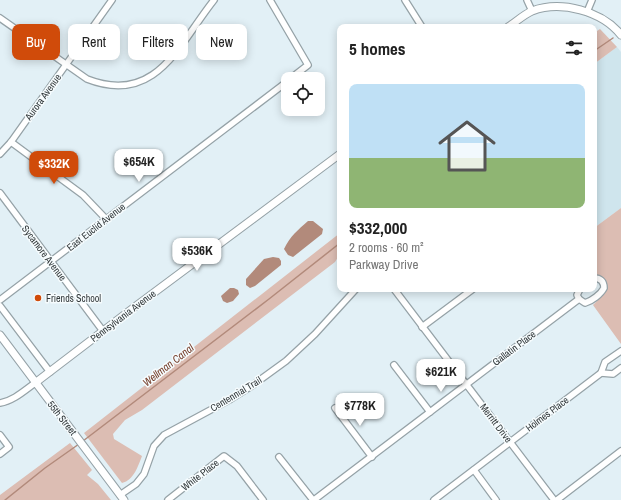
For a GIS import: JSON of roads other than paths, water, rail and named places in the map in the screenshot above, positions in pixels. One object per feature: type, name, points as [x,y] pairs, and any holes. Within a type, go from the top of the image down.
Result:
[{"type":"street","name":"Aurora Avenue","points":[[0,154],[11,142],[112,0]]},
{"type":"street","points":[[0,18],[87,79],[99,84],[125,86],[138,83],[160,69],[187,39],[214,0]]},
{"type":"street","name":"East Euclid Avenue","points":[[270,0],[308,66],[300,72]]},
{"type":"street","points":[[405,0],[420,24]]},
{"type":"street","points":[[527,0],[532,11]]},
{"type":"street","points":[[587,12],[592,0]]},
{"type":"street","points":[[512,24],[532,11],[558,7],[574,8],[606,21],[621,34]]},
{"type":"street","name":"East Euclid Avenue","points":[[0,300],[281,86]]},
{"type":"street","points":[[11,142],[83,195],[106,219]]},
{"type":"street","name":"Pennsylvania Avenue","points":[[0,403],[8,402],[35,383],[337,156]]},
{"type":"street","name":"Sycamore Avenue","points":[[0,193],[103,331]]},
{"type":"street","name":"Gallatin Place","points":[[279,457],[313,500],[372,457],[579,299],[582,302],[587,302],[602,291],[604,286],[602,281],[597,279]]},
{"type":"street","name":"Centennial Trail","points":[[122,498],[144,474],[154,446],[164,435],[229,400],[286,361],[316,334],[353,292]]},
{"type":"street","name":"Merritt Drive","points":[[396,292],[554,500]]},
{"type":"street","points":[[422,327],[469,292]]},
{"type":"street","points":[[578,292],[577,295],[579,299]]},
{"type":"street","points":[[0,306],[50,372]]},
{"type":"street","name":"55th Street","points":[[0,335],[122,498]]},
{"type":"street","name":"Holmes Place","points":[[434,500],[601,373],[605,362],[621,351]]},
{"type":"street","points":[[394,365],[430,412]]},
{"type":"street","name":"Holmes Place","points":[[601,373],[613,374],[621,368]]},
{"type":"street","points":[[335,408],[372,457]]},
{"type":"street","points":[[0,435],[9,447],[0,454]]},
{"type":"street","points":[[557,500],[621,451]]},
{"type":"street","name":"White Place","points":[[168,500],[224,456],[237,466],[263,500]]},
{"type":"street","points":[[474,470],[496,500]]},
{"type":"waterway","name":"Wellman Canal","points":[[597,49],[613,38]]},
{"type":"waterway","name":"Wellman Canal","points":[[83,441],[337,245]]},
{"type":"waterway","name":"Wellman Canal","points":[[5,500],[45,468],[79,444]]},
{"type":"place","name":"Friends School","points":[[38,298]]}]
